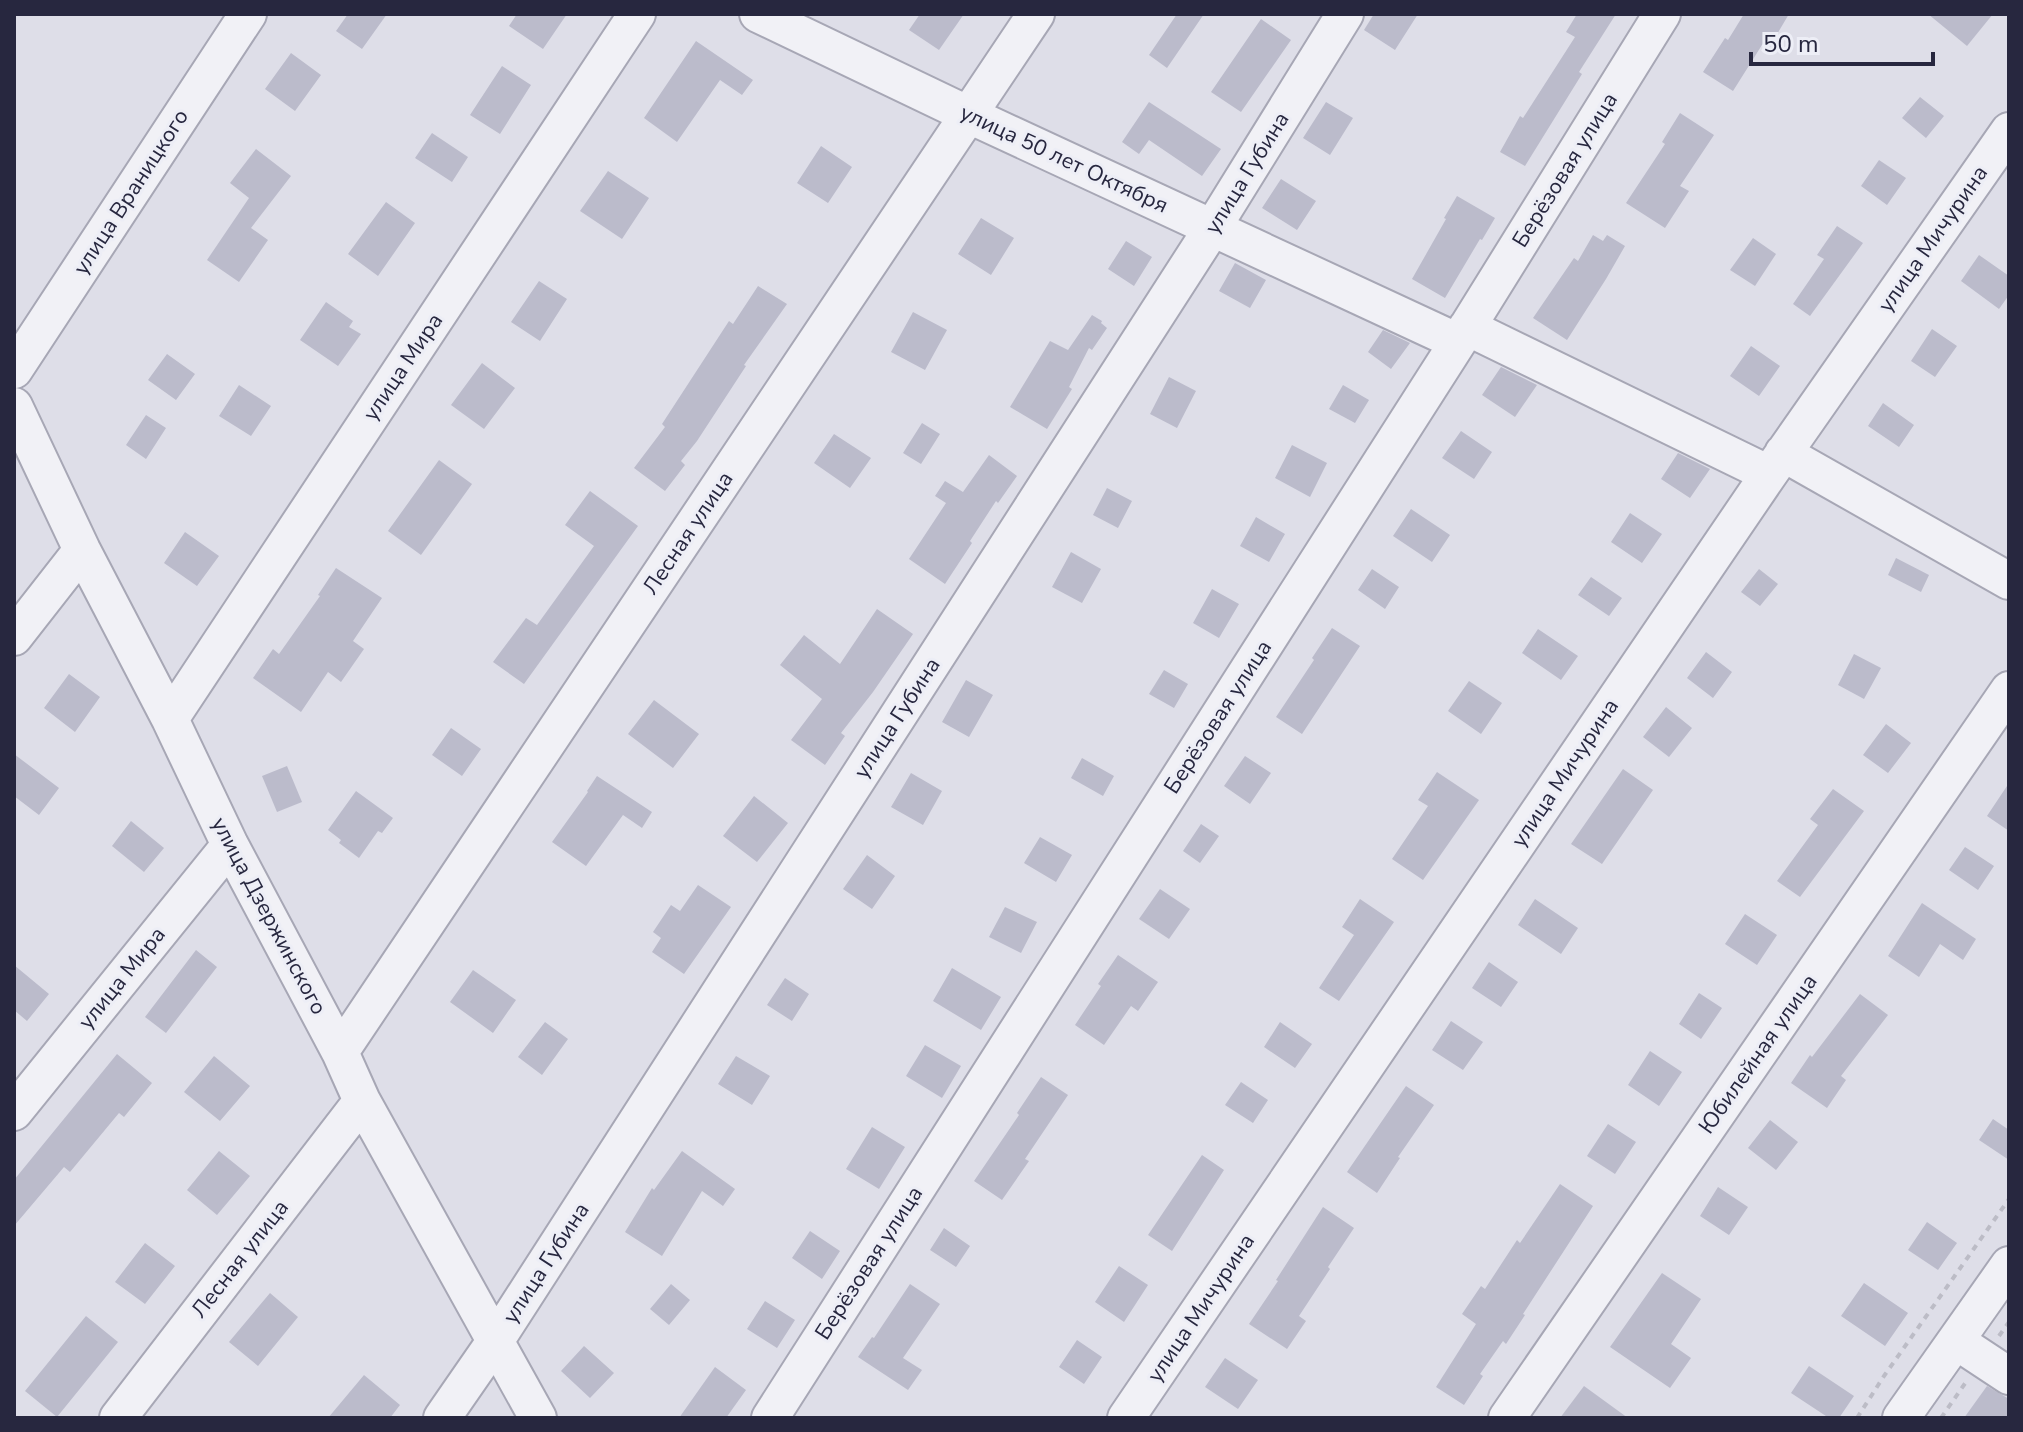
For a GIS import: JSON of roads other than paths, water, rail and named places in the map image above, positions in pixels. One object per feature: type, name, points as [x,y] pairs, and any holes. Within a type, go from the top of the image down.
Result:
[{"type":"street","name":"улица Враницкого","points":[[14,370],[248,14]]},
{"type":"street","name":"улица Мира","points":[[170,719],[637,14]]},
{"type":"street","name":"улица 50 лет Октября","points":[[758,14],[1213,227],[1463,335],[1776,464],[2009,581]]},
{"type":"street","name":"Лесная улица","points":[[340,1052],[1036,14]]},
{"type":"street","name":"улица Губина","points":[[442,1418],[496,1340],[1213,227],[1345,14]]},
{"type":"street","name":"Берёзовая улица","points":[[770,1418],[1463,335],[1662,14]]},
{"type":"street","name":"улица Мичурина","points":[[1126,1418],[1776,464],[2009,131]]},
{"type":"street","name":"улица Дзержинского","points":[[14,406],[82,550],[170,719],[230,845],[340,1052],[362,1101],[538,1418]]},
{"type":"street","points":[[14,637],[82,550]]},
{"type":"street","name":"Юбилейная улица","points":[[1507,1418],[2009,690]]},
{"type":"street","name":"улица Мира","points":[[14,1112],[230,845]]},
{"type":"street","name":"Лесная улица","points":[[118,1418],[362,1101]]},
{"type":"street","points":[[1901,1418],[2009,1265]]},
{"type":"street","points":[[1956,1341],[2009,1376]]}]
